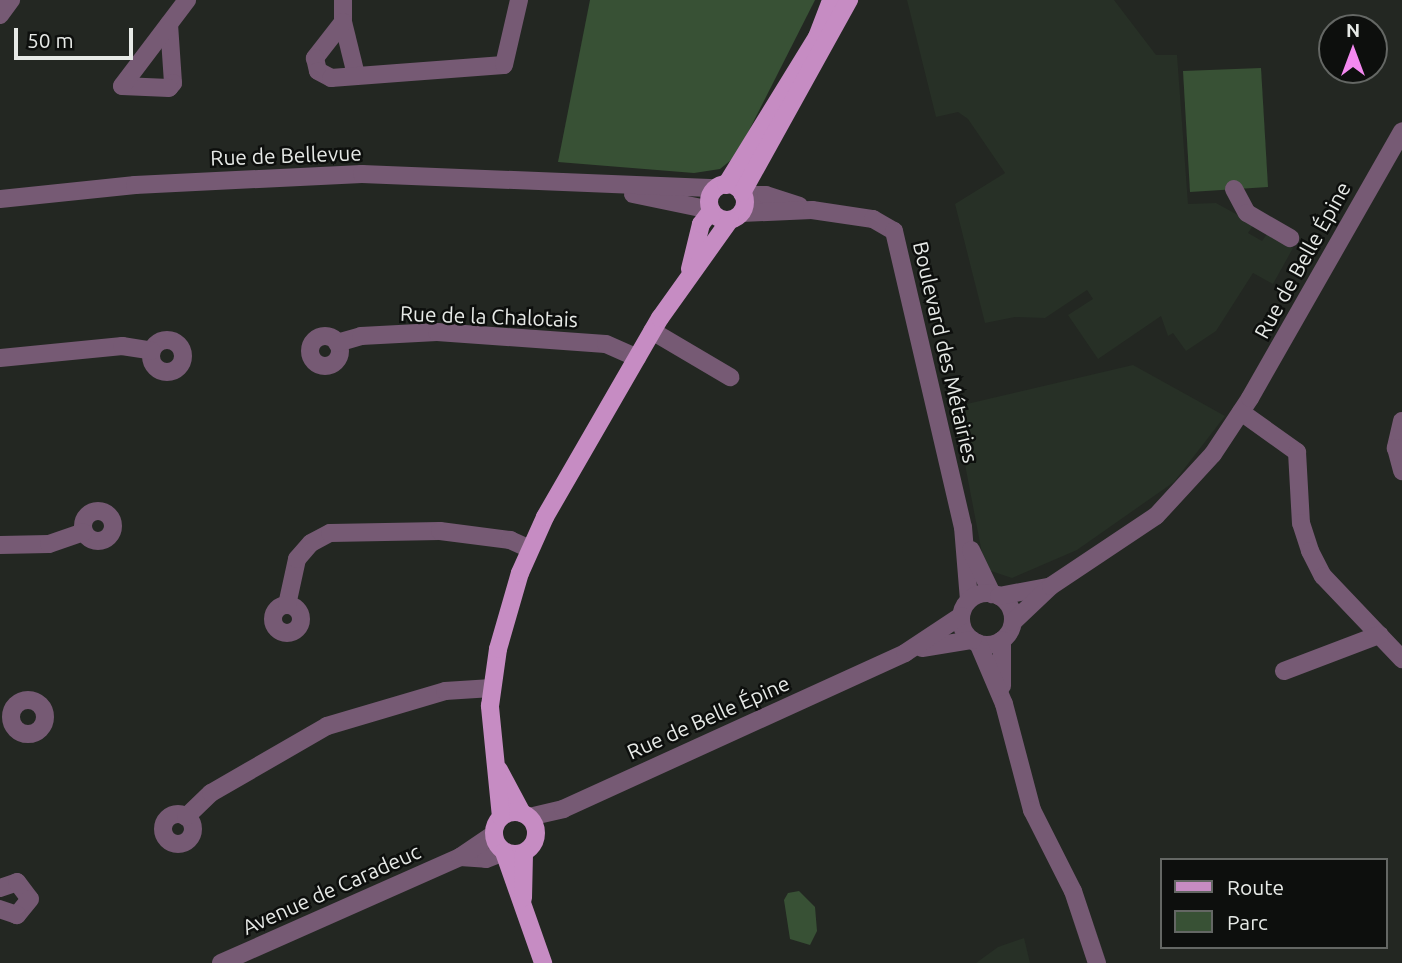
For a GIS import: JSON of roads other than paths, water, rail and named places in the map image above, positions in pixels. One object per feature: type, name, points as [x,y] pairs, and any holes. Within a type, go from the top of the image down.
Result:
[{"type":"main road","points":[[689,272],[701,224],[711,210],[710,196],[721,186],[817,37],[831,0]]},
{"type":"main road","points":[[543,963],[504,852],[494,834],[501,817],[490,734],[492,688],[507,613],[530,549],[652,331],[689,272],[736,216],[743,194],[849,0]]},
{"type":"main road","points":[[721,186],[743,194]]},
{"type":"main road","points":[[711,210],[736,216]]},
{"type":"main road","points":[[495,763],[537,834],[524,853],[523,908]]},
{"type":"main road","points":[[501,817],[526,815]]},
{"type":"main road","points":[[504,852],[524,853]]},
{"type":"street","points":[[0,15],[12,0]]},
{"type":"street","points":[[169,24],[187,0]]},
{"type":"street","points":[[344,0],[343,22],[356,75]]},
{"type":"street","points":[[343,22],[315,58],[318,71],[331,78],[504,65],[519,0]]},
{"type":"street","name":"Rue de Belle Épine","points":[[1013,622],[1051,586],[1101,557],[1173,501],[1241,412],[1402,131]]},
{"type":"street","name":"Rue de Bellevue","points":[[0,199],[135,185],[327,175],[574,184],[721,186]]},
{"type":"street","name":"Rue de Bellevue","points":[[574,184],[711,210]]},
{"type":"street","points":[[1234,189],[1247,213],[1290,238]]},
{"type":"street","name":"Boulevard des Métairies","points":[[743,194],[766,195],[812,210],[873,219],[894,231],[963,527],[965,608]]},
{"type":"street","name":"Boulevard des Métairies","points":[[736,216],[812,210]]},
{"type":"street","points":[[652,331],[730,377]]},
{"type":"street","name":"Rue de la Chalotais","points":[[337,343],[361,336],[437,332],[606,344],[637,358]]},
{"type":"street","points":[[0,358],[122,346],[152,351]]},
{"type":"street","points":[[1241,412],[1297,452],[1301,523],[1310,551],[1324,576],[1402,659]]},
{"type":"street","points":[[1402,421],[1396,448],[1402,471]]},
{"type":"street","name":"Boulevard des Métairies","points":[[963,527],[995,595]]},
{"type":"street","points":[[287,605],[297,559],[311,542],[330,533],[440,531],[510,540],[530,549]]},
{"type":"street","points":[[0,545],[48,544],[83,532]]},
{"type":"street","name":"Rue de Belle Épine","points":[[995,595],[1051,586]]},
{"type":"street","points":[[1003,704],[1002,640],[1013,622],[1008,604],[995,595],[965,608],[975,642],[1003,704],[1032,810],[1073,891],[1097,963]]},
{"type":"street","name":"Rue de Belle Épine","points":[[526,815],[556,812],[905,653],[965,608]]},
{"type":"street","points":[[1284,671],[1379,635]]},
{"type":"street","points":[[975,642],[1002,640]]},
{"type":"street","name":"Rue de Belle Épine","points":[[905,653],[975,642]]},
{"type":"street","points":[[186,817],[211,793],[327,726],[445,691],[492,688]]},
{"type":"street","name":"Avenue de Caradeuc","points":[[221,963],[460,857],[494,834]]},
{"type":"street","name":"Avenue de Caradeuc","points":[[460,857],[486,859],[504,852]]},
{"type":"street","points":[[0,888],[18,882],[30,899],[17,915],[0,909]]}]
